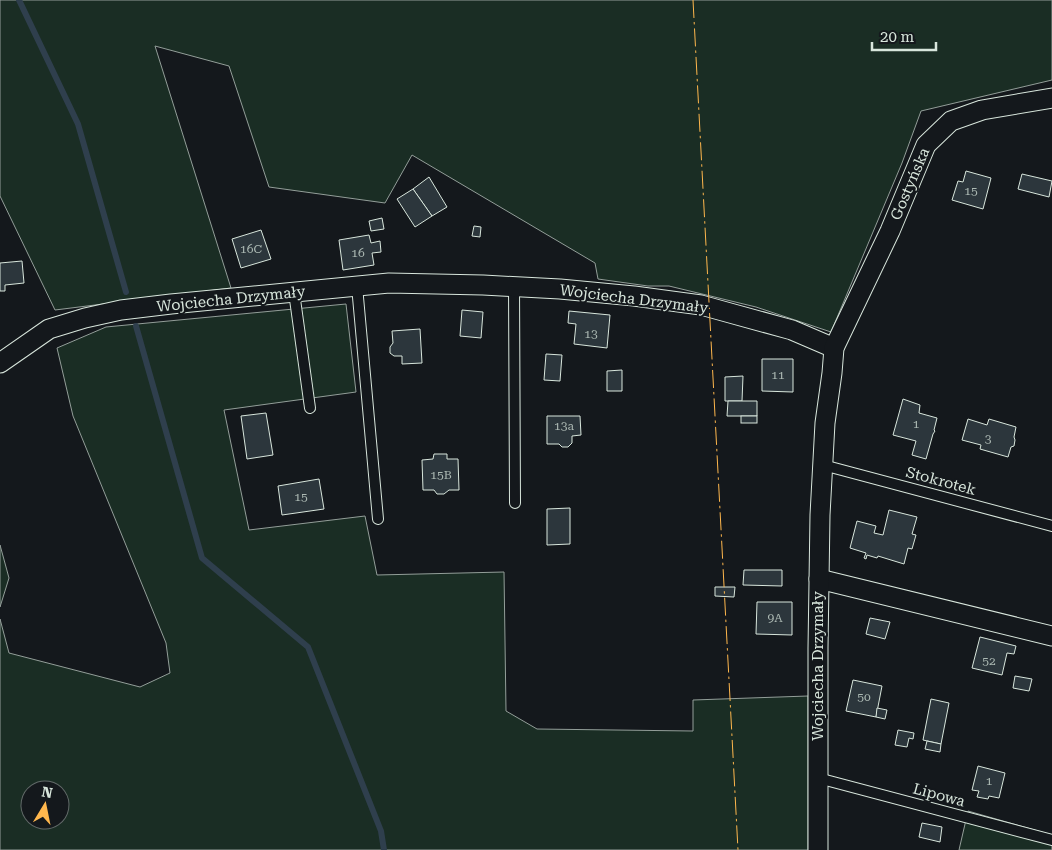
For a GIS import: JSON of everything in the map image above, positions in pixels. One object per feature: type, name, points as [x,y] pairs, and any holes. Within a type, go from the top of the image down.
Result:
[{"type":"street","name":"Gostyńska","points":[[834,348],[890,231],[926,145],[951,121],[982,110],[1052,98]]},
{"type":"street","name":"Wojciecha Drzymały","points":[[0,362],[49,329],[121,310],[389,283],[560,289],[701,305],[792,330],[834,348],[825,423],[820,515],[818,850]]},
{"type":"street","points":[[819,579],[1052,636]]},
{"type":"lane","points":[[357,286],[378,519]]},
{"type":"lane","points":[[514,286],[515,503]]},
{"type":"lane","points":[[294,292],[310,408]]},
{"type":"lane","name":"Stokrotek","points":[[823,465],[1052,526]]},
{"type":"lane","name":"Lipowa","points":[[818,778],[1052,840]]},
{"type":"green space","points":[[0,0],[1052,0],[1052,80],[921,111],[902,163],[831,332],[756,307],[669,286],[648,286],[598,279],[595,263],[412,155],[385,203],[269,187],[229,66],[155,46],[231,288],[55,310],[0,196]]},
{"type":"green space","points":[[346,304],[356,392],[224,410],[249,530],[365,516],[377,575],[504,572],[506,711],[537,729],[693,731],[693,700],[808,696],[808,850],[0,850],[0,619],[9,653],[140,687],[170,673],[166,643],[73,416],[57,348],[106,327]]},
{"type":"green space","points":[[0,545],[9,578],[0,607]]},
{"type":"green space","points":[[968,811],[1052,835],[1052,850],[959,850]]},
{"type":"building","points":[[966,171],[991,178],[983,209],[952,200],[958,181],[963,182]]},
{"type":"building","points":[[1022,174],[1052,181],[1049,197],[1018,189]]},
{"type":"building","points":[[429,177],[447,207],[432,216],[413,189]]},
{"type":"building","points":[[413,189],[432,216],[415,227],[397,199]]},
{"type":"building","points":[[382,218],[384,229],[371,231],[369,221]]},
{"type":"building","points":[[474,226],[481,227],[480,237],[472,236]]},
{"type":"building","points":[[261,230],[271,259],[241,268],[232,239]]},
{"type":"building","points":[[369,235],[371,243],[380,241],[381,252],[372,253],[374,265],[343,270],[339,240]]},
{"type":"building","points":[[22,261],[24,283],[5,285],[5,291],[0,291],[0,263]]},
{"type":"building","points":[[462,310],[483,312],[481,338],[460,336]]},
{"type":"building","points":[[569,311],[610,315],[607,348],[574,344],[576,324],[568,323]]},
{"type":"building","points":[[420,329],[422,363],[402,364],[402,356],[394,356],[390,353],[390,347],[393,343],[392,331]]},
{"type":"building","points":[[546,354],[562,355],[560,381],[544,380]]},
{"type":"building","points":[[762,359],[793,359],[793,392],[762,391]]},
{"type":"building","points":[[622,370],[622,391],[607,391],[607,371]]},
{"type":"building","points":[[743,376],[742,401],[725,401],[725,377]]},
{"type":"building","points":[[903,399],[920,405],[919,413],[937,418],[926,459],[912,455],[916,441],[893,435]]},
{"type":"building","points":[[728,401],[757,401],[757,416],[727,416]]},
{"type":"building","points":[[266,413],[273,455],[247,459],[241,416]]},
{"type":"building","points":[[547,416],[580,416],[581,435],[572,436],[572,443],[568,447],[562,447],[559,444],[547,444]]},
{"type":"building","points":[[741,416],[757,416],[757,423],[741,423]]},
{"type":"building","points":[[968,419],[987,425],[989,419],[1016,427],[1014,446],[1011,447],[1008,457],[980,449],[981,445],[962,440]]},
{"type":"building","points":[[434,454],[447,454],[447,459],[458,459],[459,490],[449,490],[444,494],[437,494],[434,490],[423,490],[422,460],[433,459]]},
{"type":"building","points":[[319,479],[324,509],[282,515],[278,486]]},
{"type":"building","points":[[570,508],[570,544],[547,545],[547,509]]},
{"type":"building","points":[[889,510],[917,517],[912,534],[916,535],[912,549],[908,548],[904,564],[878,556],[877,558],[867,555],[866,559],[864,558],[866,553],[850,548],[857,521],[876,526],[874,533],[883,535]]},
{"type":"building","points":[[744,570],[782,570],[782,586],[743,585]]},
{"type":"building","points":[[715,587],[735,587],[734,597],[715,596]]},
{"type":"building","points":[[757,602],[792,602],[792,635],[756,634]]},
{"type":"building","points":[[870,618],[890,622],[885,639],[866,634]]},
{"type":"building","points":[[980,637],[1016,646],[1014,654],[1007,653],[1002,675],[972,668]]},
{"type":"building","points":[[1015,676],[1032,679],[1029,691],[1013,688]]},
{"type":"building","points":[[853,680],[882,686],[876,717],[846,711]]},
{"type":"building","points":[[931,699],[949,703],[941,744],[923,740]]},
{"type":"building","points":[[877,708],[887,710],[885,719],[876,717]]},
{"type":"building","points":[[898,730],[914,733],[913,739],[909,738],[907,747],[895,745]]},
{"type":"building","points":[[927,741],[941,744],[940,752],[925,749]]},
{"type":"building","points":[[978,766],[1005,773],[999,798],[989,796],[988,799],[977,797],[979,791],[972,790]]},
{"type":"building","points":[[922,823],[942,827],[940,842],[919,837]]},
{"type":"waterway","points":[[19,0],[78,124],[126,292]]},
{"type":"waterway","points":[[136,326],[202,558],[308,647],[381,831],[384,850]]},
{"type":"power","points":[[693,0],[738,850]]}]
